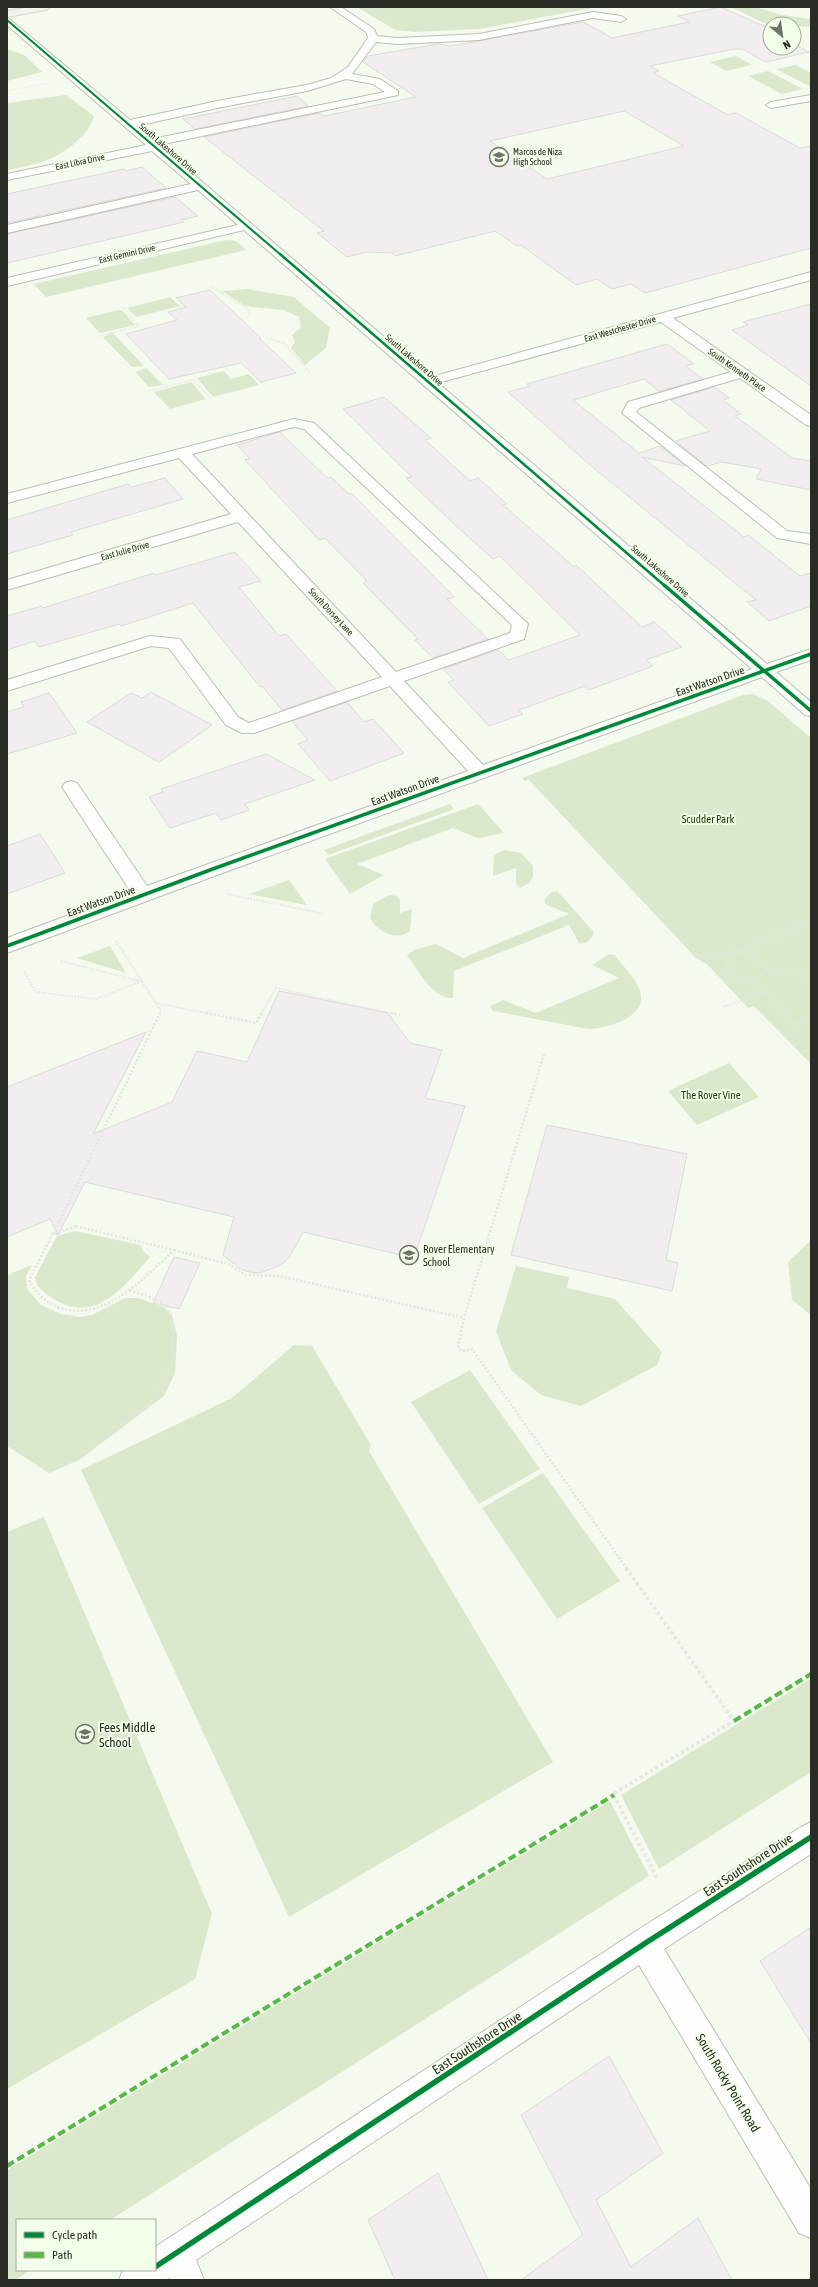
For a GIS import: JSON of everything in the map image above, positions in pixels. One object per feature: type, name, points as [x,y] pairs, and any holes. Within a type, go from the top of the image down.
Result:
[{"type":"main road","points":[[7,14],[46,7]]},
{"type":"street","points":[[128,124],[187,112],[206,106],[314,86],[345,76],[370,46],[373,39],[371,30],[335,7]]},
{"type":"street","points":[[373,39],[398,41],[479,37],[593,16],[621,19]]},
{"type":"street","name":"South Lakeshore Drive","points":[[7,20],[811,711]]},
{"type":"street","name":"East Libra Drive","points":[[7,177],[394,93],[376,81],[345,76]]},
{"type":"street","points":[[771,105],[811,98]]},
{"type":"street","points":[[7,229],[200,186]]},
{"type":"street","name":"East Gemini Drive","points":[[7,282],[247,226]]},
{"type":"street","name":"East Westchester Drive","points":[[428,382],[811,276]]},
{"type":"street","name":"South Kenneth Place","points":[[663,317],[811,422]]},
{"type":"street","points":[[741,373],[632,405],[629,414],[782,535],[811,539]]},
{"type":"street","points":[[7,500],[294,423],[309,426],[520,624],[518,636],[248,729],[232,721],[174,643],[150,641],[7,686]]},
{"type":"street","name":"South Dorsey Lane","points":[[182,452],[479,772]]},
{"type":"street","name":"East Julie Drive","points":[[7,585],[242,516]]},
{"type":"street","name":"East Watson Drive","points":[[7,946],[479,772],[811,654]]},
{"type":"street","name":"East Watson Drive","points":[[71,787],[143,895]]},
{"type":"street","name":"East Southshore Drive","points":[[136,2280],[167,2268],[644,1944],[811,1836]]},
{"type":"street","name":"South Rocky Point Road","points":[[644,1944],[811,2222]]},
{"type":"path","points":[[7,91],[52,82]]},
{"type":"path","points":[[210,286],[248,309],[250,312],[247,318]]},
{"type":"path","points":[[99,336],[139,326],[122,307]]},
{"type":"path","points":[[267,338],[284,343],[310,374]]},
{"type":"path","points":[[149,391],[193,380],[212,399]]},
{"type":"path","points":[[227,894],[324,914]]},
{"type":"path","points":[[768,970],[754,981],[738,981],[727,972],[727,961],[733,954],[811,921]]},
{"type":"path","points":[[116,941],[161,1011],[29,1280],[40,1296],[49,1304],[59,1309],[83,1311],[101,1307],[128,1290],[174,1250]]},
{"type":"path","points":[[698,958],[719,954],[749,953],[760,961],[768,970],[811,976]]},
{"type":"path","points":[[61,961],[142,981]]},
{"type":"path","points":[[24,971],[36,992],[96,999],[142,981]]},
{"type":"path","points":[[754,981],[795,1024],[811,1017]]},
{"type":"path","points":[[156,1003],[256,1023],[276,988],[400,1015]]},
{"type":"path","points":[[723,1007],[765,992]]},
{"type":"path","points":[[544,1054],[464,1318],[458,1346],[462,1351],[472,1349],[734,1721],[613,1794],[657,1878]]},
{"type":"path","points":[[52,1235],[76,1226],[229,1264],[237,1271],[245,1275],[279,1276],[464,1318]]},
{"type":"path","points":[[122,1424],[144,1408],[166,1385],[173,1358],[172,1321],[166,1308],[152,1298],[128,1290]]},
{"type":"green space","points":[[357,7],[597,7],[480,29],[416,32],[395,30]]},
{"type":"green space","points":[[731,7],[755,7],[789,16],[762,16],[762,22]]},
{"type":"green space","points":[[802,18],[811,19],[811,27],[802,26]]},
{"type":"green space","points":[[7,49],[24,55],[42,72],[7,81]]},
{"type":"green space","points":[[736,56],[752,65],[726,71],[710,62]]},
{"type":"green space","points":[[796,65],[811,73],[811,87],[776,69]]},
{"type":"green space","points":[[768,71],[803,89],[782,94],[748,76]]},
{"type":"green space","points":[[66,95],[94,116],[90,127],[69,148],[60,154],[36,164],[7,170],[7,103]]},
{"type":"green space","points":[[226,240],[236,241],[246,250],[46,297],[34,284]]},
{"type":"green space","points":[[247,289],[294,297],[330,328],[326,348],[305,365],[291,348],[295,342],[292,335],[301,327],[299,317],[283,310],[245,306],[222,291]]},
{"type":"green space","points":[[170,297],[180,306],[136,317],[127,308]]},
{"type":"green space","points":[[122,310],[135,325],[100,333],[86,318]]},
{"type":"green space","points":[[113,333],[144,366],[132,367],[103,337]]},
{"type":"green space","points":[[146,368],[163,385],[149,387],[135,372]]},
{"type":"green space","points":[[224,371],[231,379],[249,374],[259,385],[213,397],[197,378]]},
{"type":"green space","points":[[191,382],[206,399],[170,409],[154,392]]},
{"type":"green space","name":"Scudder Park","points":[[753,694],[768,701],[811,738],[811,1064],[754,1006],[748,1008],[708,965],[696,958],[529,780],[525,781],[522,778],[743,695]]},
{"type":"green space","points":[[450,804],[454,809],[328,855],[324,850]]},
{"type":"green space","points":[[478,804],[504,833],[478,838],[453,828],[357,864],[384,875],[350,894],[325,859]]},
{"type":"green space","points":[[504,850],[521,853],[533,866],[533,877],[529,883],[520,888],[516,884],[516,868],[493,876],[494,855]]},
{"type":"green space","points":[[289,880],[307,905],[249,894]]},
{"type":"green space","points":[[557,891],[594,932],[588,941],[579,943],[569,925],[454,971],[453,998],[438,994],[432,989],[407,955],[414,950],[436,944],[463,958],[569,914],[545,904],[545,898],[552,892]]},
{"type":"green space","points":[[389,895],[397,896],[400,900],[400,913],[412,909],[410,931],[405,934],[387,934],[377,927],[370,918],[373,904]]},
{"type":"green space","points":[[110,946],[126,973],[77,958]]},
{"type":"green space","points":[[609,954],[615,955],[634,979],[639,988],[641,998],[639,1006],[634,1013],[617,1023],[588,1029],[493,1011],[490,1006],[503,1000],[536,1013],[619,978],[592,965]]},
{"type":"green space","name":"The Rover Vine","points":[[729,1063],[759,1097],[697,1125],[668,1091]]},
{"type":"green space","points":[[75,1231],[141,1245],[143,1251],[150,1257],[131,1279],[109,1298],[97,1305],[83,1308],[69,1306],[45,1293],[37,1284],[35,1277],[57,1236]]},
{"type":"green space","points":[[811,1240],[811,1315],[792,1300],[788,1262]]},
{"type":"green space","points":[[32,1265],[26,1276],[27,1289],[41,1305],[61,1314],[80,1317],[92,1315],[125,1298],[138,1298],[163,1307],[172,1315],[177,1336],[175,1373],[164,1396],[79,1460],[49,1473],[7,1446],[7,1275]]},
{"type":"green space","points":[[516,1266],[569,1277],[567,1288],[615,1299],[662,1352],[657,1365],[581,1406],[541,1395],[511,1370],[496,1331]]},
{"type":"green space","points":[[294,1345],[312,1346],[371,1445],[369,1451],[553,1762],[289,1917],[81,1470],[232,1398]]},
{"type":"green space","points":[[470,1370],[540,1469],[479,1504],[411,1402]]},
{"type":"green space","points":[[543,1473],[620,1581],[557,1619],[482,1508]]},
{"type":"green space","name":"Fees Middle School","points":[[44,1517],[212,1914],[195,1979],[7,2089],[7,1532]]},
{"type":"green space","points":[[811,1679],[811,1772],[659,1869],[621,1795]]},
{"type":"green space","points":[[610,1801],[649,1876],[112,2219],[16,2219],[16,2271],[29,2271],[15,2280],[7,2280],[7,2170]]},
{"type":"building","points":[[721,7],[762,25],[762,56],[792,56],[766,62],[742,49],[734,49],[650,66],[659,71],[653,73],[728,115],[736,113],[800,148],[811,146],[811,248],[645,293],[631,284],[612,289],[597,279],[576,285],[521,245],[517,246],[495,231],[395,256],[392,253],[367,252],[347,257],[317,233],[324,231],[204,137],[319,113],[324,116],[416,97],[363,62],[368,56],[438,44],[451,46],[583,22],[612,38],[689,22],[678,16]],"holes":[[[624,111],[684,146],[547,179],[490,141]]]},
{"type":"building","points":[[802,48],[809,52],[802,54]]},
{"type":"building","points":[[297,96],[309,106],[195,129],[183,119]]},
{"type":"building","points":[[142,167],[166,188],[7,223],[7,194],[124,169],[126,171]]},
{"type":"building","points":[[175,197],[198,216],[181,220],[184,222],[7,263],[7,234]]},
{"type":"building","points":[[210,290],[296,373],[261,382],[241,363],[169,379],[126,334],[177,320],[168,312],[186,307],[176,298]]},
{"type":"building","points":[[811,304],[811,386],[732,330],[748,325],[743,322]]},
{"type":"building","points":[[667,344],[694,364],[686,366],[703,379],[659,391],[644,379],[573,400],[639,453],[660,446],[685,466],[642,457],[744,537],[748,535],[800,576],[811,573],[811,606],[769,621],[747,602],[756,600],[590,465],[508,392],[530,386],[527,384]]},
{"type":"building","points":[[714,387],[729,398],[723,400],[741,414],[735,416],[792,458],[811,461],[811,490],[756,479],[761,469],[722,462],[707,466],[676,441],[710,431],[671,400]]},
{"type":"building","points":[[384,397],[431,438],[425,440],[470,481],[478,478],[507,504],[503,505],[573,566],[576,565],[642,627],[654,622],[682,647],[646,660],[653,666],[589,690],[585,686],[519,710],[523,714],[489,726],[448,682],[454,680],[443,669],[498,650],[509,660],[580,635],[500,556],[493,559],[454,524],[406,478],[412,477],[343,409]]},
{"type":"building","points":[[280,432],[327,478],[331,477],[349,494],[352,494],[454,597],[447,599],[488,639],[433,658],[415,640],[418,639],[363,583],[367,581],[325,538],[319,540],[245,460],[250,459],[237,445]]},
{"type":"building","points":[[165,478],[183,499],[71,532],[73,535],[7,554],[7,520],[128,484],[132,487]]},
{"type":"building","points":[[235,552],[261,581],[239,587],[279,636],[286,634],[337,691],[282,710],[262,686],[260,687],[193,603],[121,626],[119,624],[39,647],[35,641],[7,650],[7,616],[42,606],[43,608],[154,573],[156,575]]},
{"type":"building","points":[[151,692],[212,725],[159,762],[87,722],[131,693],[142,698]]},
{"type":"building","points":[[49,693],[77,733],[7,754],[7,712],[24,707],[21,702]]},
{"type":"building","points":[[347,702],[364,722],[373,719],[404,753],[330,781],[298,744],[308,740],[292,721]]},
{"type":"building","points":[[266,754],[315,780],[245,804],[249,810],[221,820],[216,813],[170,828],[149,797],[163,792],[161,789]]},
{"type":"building","points":[[40,834],[65,873],[7,894],[7,846]]},
{"type":"building","points":[[279,991],[388,1013],[410,1043],[442,1050],[425,1098],[465,1106],[414,1258],[303,1232],[289,1258],[281,1265],[260,1273],[249,1272],[239,1268],[223,1255],[234,1217],[85,1182],[58,1235],[50,1219],[7,1237],[7,1087],[146,1032],[93,1134],[172,1102],[197,1051],[247,1062]]},
{"type":"building","points":[[547,1125],[687,1154],[666,1260],[678,1263],[672,1291],[511,1255]]},
{"type":"building","points":[[174,1257],[200,1263],[179,1309],[153,1303]]},
{"type":"building","points":[[811,1927],[811,2043],[760,1961]]},
{"type":"building","points":[[609,2056],[663,2153],[596,2200],[631,2267],[698,2218],[732,2280],[521,2280],[583,2235],[521,2115]]},
{"type":"building","points":[[438,2173],[488,2280],[395,2280],[368,2220]]},
{"type":"marked path","points":[[734,1721],[811,1674]]},
{"type":"marked path","points":[[7,2166],[614,1795]]},
{"type":"cycle path","points":[[7,20],[811,711]]},
{"type":"cycle path","points":[[7,946],[210,870],[811,654]]},
{"type":"cycle path","points":[[156,2266],[644,1944],[811,1837]]},
{"type":"place","name":"Marcos de Niza High School","points":[[499,157]]},
{"type":"place","name":"Rover Elementary School","points":[[409,1255]]},
{"type":"place","name":"Fees Middle School","points":[[85,1734]]}]
